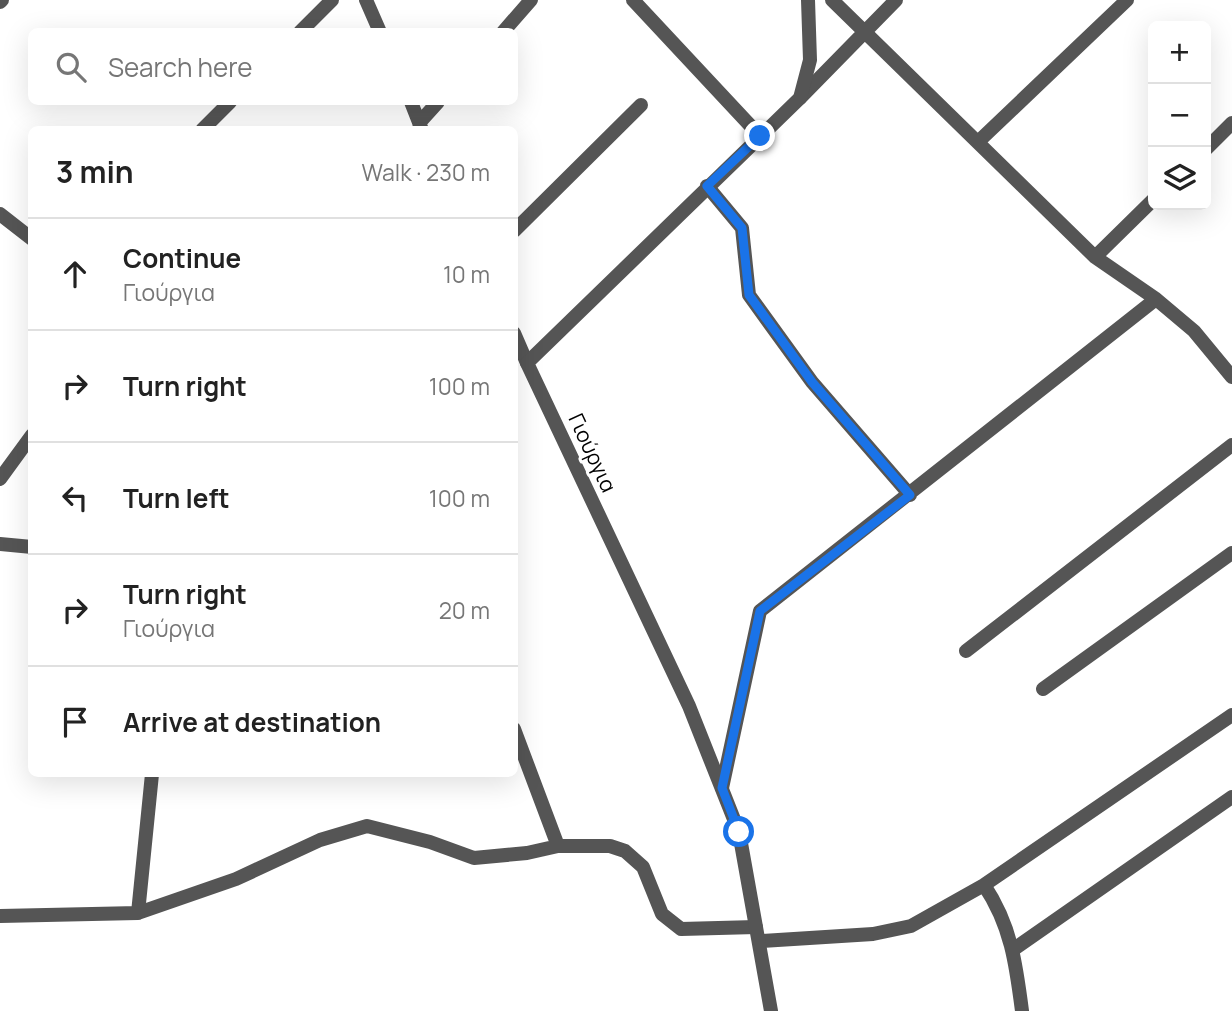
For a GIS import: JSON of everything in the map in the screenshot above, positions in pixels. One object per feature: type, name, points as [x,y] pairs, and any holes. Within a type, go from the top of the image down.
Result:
[{"type":"street","points":[[304,28],[332,0]]},
{"type":"street","points":[[366,0],[378,28]]},
{"type":"street","points":[[506,28],[531,0]]},
{"type":"street","points":[[633,0],[760,136]]},
{"type":"street","points":[[800,98],[810,60],[808,0]]},
{"type":"street","points":[[832,0],[1095,257],[1156,299],[1194,331],[1232,377]]},
{"type":"street","points":[[527,363],[800,98],[896,0]]},
{"type":"street","points":[[979,141],[1127,0]]},
{"type":"street","points":[[206,126],[227,105]]},
{"type":"street","points":[[412,105],[421,126]]},
{"type":"street","points":[[421,126],[436,105]]},
{"type":"street","points":[[518,227],[641,105]]},
{"type":"street","points":[[1208,147],[1232,123]]},
{"type":"street","points":[[707,186],[742,228],[749,295],[812,382],[910,495]]},
{"type":"street","points":[[1095,257],[1148,205]]},
{"type":"street","points":[[0,214],[28,236]]},
{"type":"street","points":[[722,788],[760,611],[1156,299]]},
{"type":"street","name":"Γιούργια","points":[[518,342],[689,706],[739,832],[756,927],[761,941],[771,1011]]},
{"type":"street","points":[[0,479],[28,440]]},
{"type":"street","points":[[966,651],[1232,445]]},
{"type":"street","points":[[0,544],[28,547]]},
{"type":"street","points":[[1043,689],[1232,553]]},
{"type":"street","points":[[761,941],[873,934],[911,926],[984,885],[1232,715]]},
{"type":"street","points":[[518,740],[558,846]]},
{"type":"street","points":[[138,913],[152,777]]},
{"type":"street","points":[[1014,949],[1232,797]]},
{"type":"street","points":[[0,916],[138,913],[236,878],[320,840],[366,827],[430,842],[474,858],[527,853],[558,846],[610,846],[625,851],[643,867],[662,914],[681,929],[756,927]]},
{"type":"street","points":[[984,885],[1001,910],[1014,949],[1022,1011]]},
{"type":"route","points":[[739,832],[722,788],[760,611],[779,593],[910,495],[812,382],[749,295],[742,228],[707,186],[760,136]]}]
